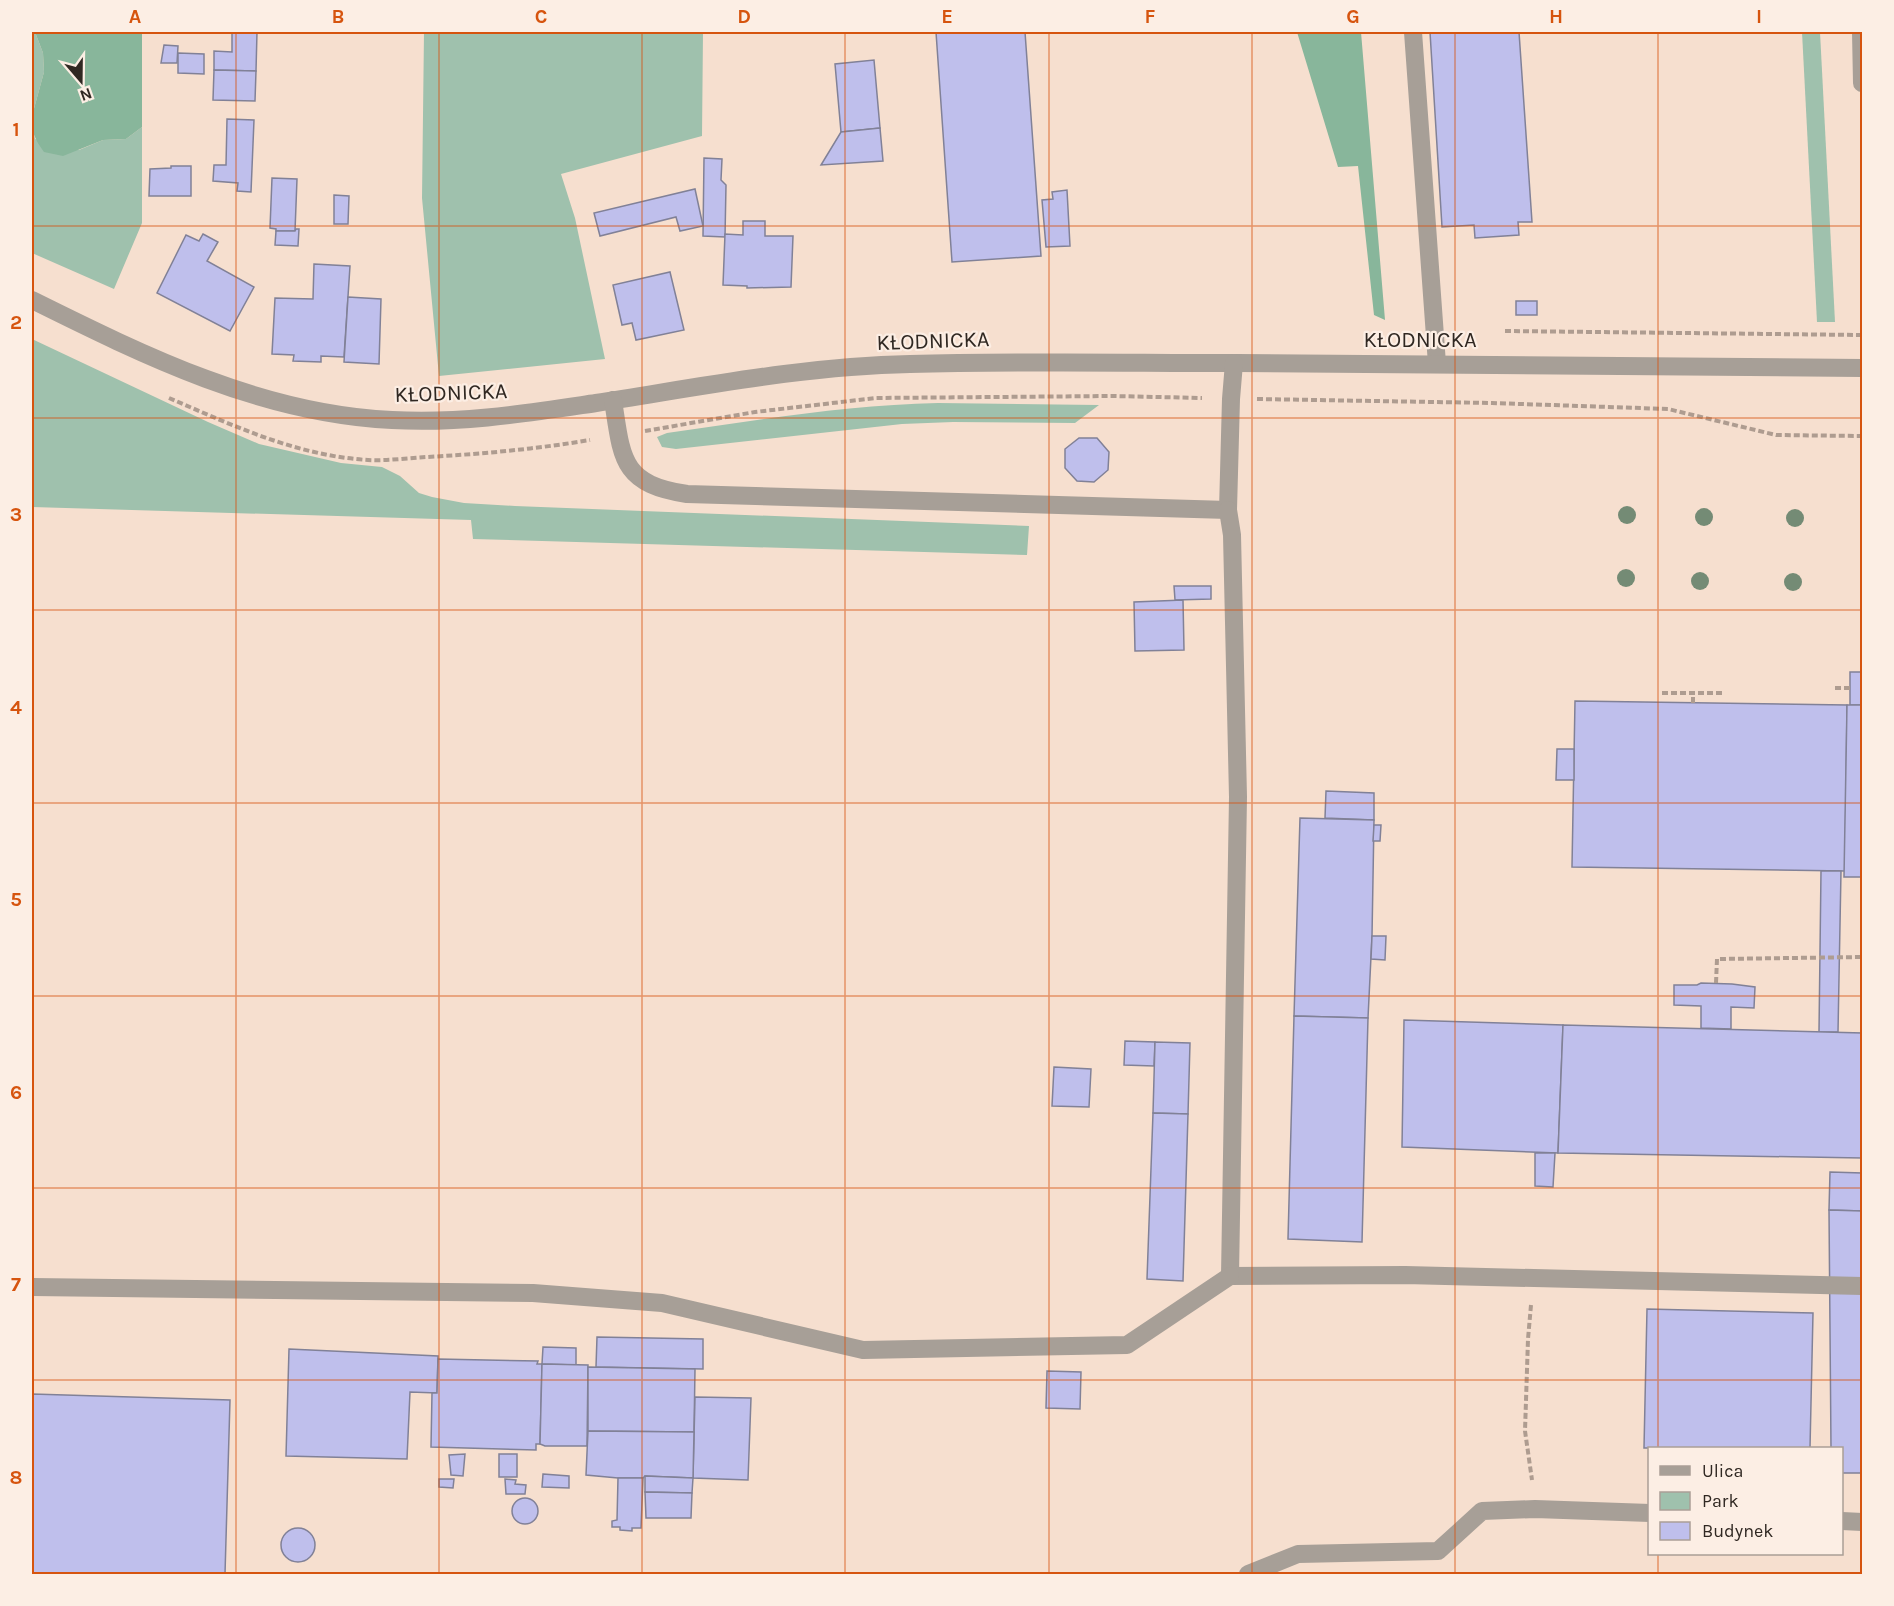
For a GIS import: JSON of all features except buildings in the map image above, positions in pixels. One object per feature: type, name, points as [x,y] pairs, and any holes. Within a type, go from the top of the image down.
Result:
[{"type":"street","points":[[1413,32],[1437,364]]},
{"type":"street","points":[[1861,32],[1863,83]]},
{"type":"street","name":"KŁODNICKA","points":[[32,300],[158,360],[242,393],[296,407],[341,415],[391,420],[450,421],[510,416],[751,378],[905,364],[1234,363],[1863,368]]},
{"type":"street","points":[[1230,1276],[1238,797],[1232,535],[1228,510],[1234,363]]},
{"type":"street","points":[[613,400],[621,450],[625,460],[639,477],[657,488],[668,491],[687,494],[1228,510]]},
{"type":"street","points":[[32,1287],[533,1293],[662,1303],[863,1350],[1127,1345],[1230,1276],[1405,1275],[1863,1286]]},
{"type":"street","points":[[1248,1575],[1298,1554],[1438,1551],[1482,1511],[1535,1509],[1648,1513]]},
{"type":"street","points":[[1843,1521],[1863,1522]]},
{"type":"path","points":[[1505,331],[1863,335]]},
{"type":"path","points":[[1424,402],[1668,409],[1776,435],[1863,436]]},
{"type":"path","points":[[1834,688],[1850,688]]},
{"type":"path","points":[[1662,693],[1725,693]]},
{"type":"path","points":[[1693,694],[1693,703]]},
{"type":"path","points":[[1716,983],[1717,959],[1863,957]]},
{"type":"path","points":[[1530,1316],[1525,1431],[1535,1509]]},
{"type":"green space","points":[[32,32],[35,32],[43,53],[44,72],[32,116]]},
{"type":"green space","points":[[35,32],[142,32],[142,127],[126,139],[103,140],[63,156],[44,152],[36,139],[32,126],[32,116],[44,72],[43,53]]},
{"type":"green space","points":[[424,32],[703,32],[702,136],[561,174],[575,218],[605,359],[439,376],[422,198]]},
{"type":"green space","points":[[1297,32],[1361,32],[1385,320],[1374,315],[1358,166],[1338,167]]},
{"type":"green space","points":[[1802,32],[1820,32],[1835,322],[1817,322]]},
{"type":"green space","points":[[32,123],[35,139],[79,150],[103,140],[126,139],[142,127],[142,223],[114,289],[32,253]]},
{"type":"green space","points":[[32,339],[259,444],[341,463],[382,467],[400,476],[419,493],[432,497],[464,503],[515,506],[1029,526],[1027,555],[473,539],[471,520],[32,507]]},
{"type":"green space","points":[[938,403],[1099,405],[1075,423],[902,424],[676,449],[662,447],[657,437],[667,433],[802,414]]}]
